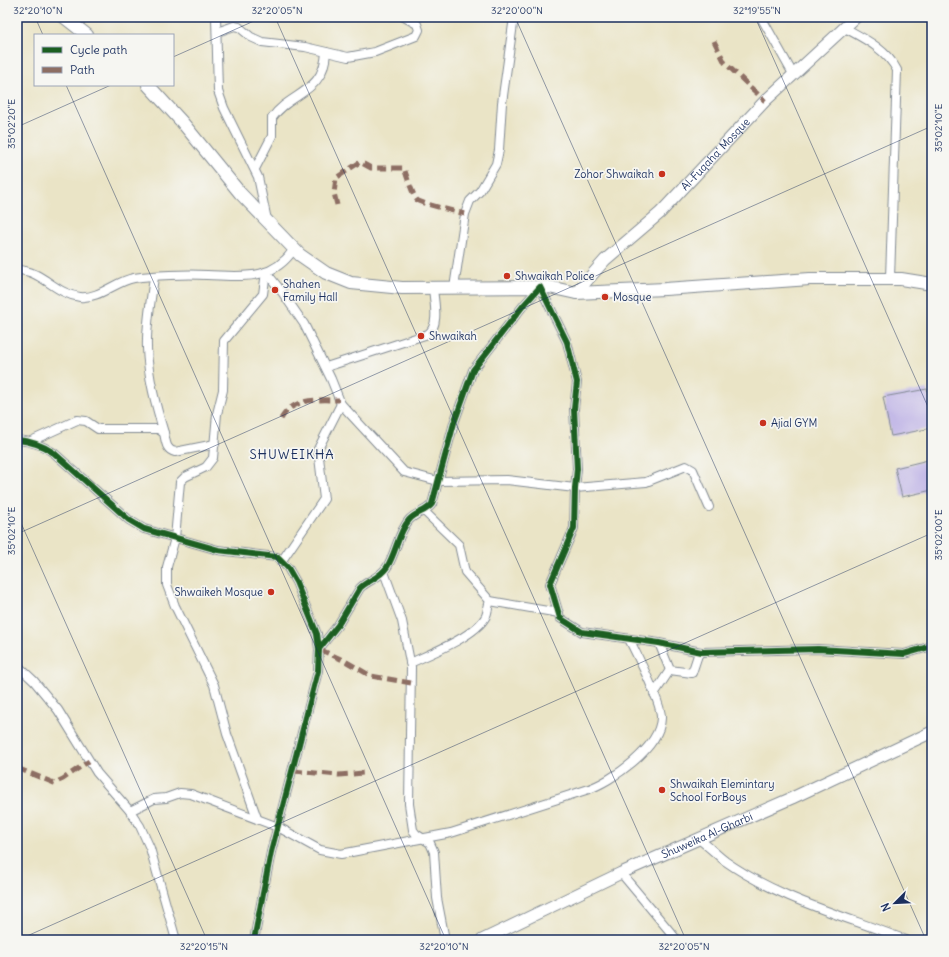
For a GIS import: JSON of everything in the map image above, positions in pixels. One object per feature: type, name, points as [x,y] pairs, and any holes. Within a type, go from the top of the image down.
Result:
[{"type":"main road","points":[[64,17],[86,34]]},
{"type":"main road","points":[[149,86],[182,122],[236,188],[294,249],[319,269],[343,280],[370,286],[433,288],[540,287],[576,293],[665,289],[810,279],[890,278],[932,284]]},
{"type":"street","points":[[216,17],[217,86],[220,99],[255,169],[261,189],[267,221]]},
{"type":"street","points":[[217,32],[238,26],[243,28],[252,37],[262,42],[294,45],[339,56],[362,56],[413,38],[418,32],[418,25],[413,20],[404,17]]},
{"type":"street","points":[[454,288],[465,214],[470,201],[480,191],[496,164],[499,150],[502,103],[514,17]]},
{"type":"street","points":[[761,17],[793,74]]},
{"type":"street","name":"Al-Fuqaha' Mosque","points":[[576,293],[605,260],[660,213],[765,100],[856,17]]},
{"type":"street","points":[[845,28],[880,49],[891,58],[897,70],[890,278]]},
{"type":"street","points":[[255,169],[272,136],[272,118],[289,102],[314,85],[324,66],[326,52]]},
{"type":"street","points":[[17,270],[37,274],[62,292],[83,297],[94,295],[133,278],[205,275],[249,276],[266,272],[279,265],[294,249]]},
{"type":"street","points":[[266,272],[300,319],[326,366],[341,404],[404,472],[438,481],[506,480],[575,488],[646,482],[686,466],[693,470],[709,507]]},
{"type":"street","points":[[257,818],[228,734],[214,685],[175,606],[167,585],[167,567],[175,538],[180,482],[185,477],[206,467],[213,458],[217,414],[223,390],[224,341],[263,294],[266,272]]},
{"type":"street","points":[[154,277],[147,333],[147,360],[167,446],[170,451],[176,452],[215,444]]},
{"type":"street","points":[[319,649],[338,625],[360,588],[384,572],[410,519],[424,512],[432,504],[462,397],[473,370],[523,306],[540,287],[567,342],[577,382],[574,409],[578,469],[575,488],[574,528],[550,584],[560,618],[582,632],[659,643],[701,652],[818,649],[904,654],[932,646]]},
{"type":"street","points":[[326,366],[428,334],[432,331],[435,324],[433,288]]},
{"type":"street","points":[[282,562],[324,499],[318,449],[341,404]]},
{"type":"street","points":[[31,441],[77,420],[82,420],[98,429],[158,429],[164,433]]},
{"type":"street","points":[[17,440],[31,441],[44,446],[54,453],[129,520],[144,529],[218,550],[277,558],[288,568],[296,582],[317,634],[319,649],[318,671],[271,852],[254,940]]},
{"type":"street","points":[[424,512],[459,545],[465,572],[490,601],[559,613]]},
{"type":"street","points":[[384,572],[402,621],[410,663],[409,804],[413,830],[416,834],[426,838],[434,852],[437,898],[445,940]]},
{"type":"street","points":[[410,663],[433,653],[475,628],[486,616],[490,601]]},
{"type":"street","points":[[130,812],[154,799],[185,793],[257,818],[278,827],[316,848],[334,854],[451,833],[586,790],[613,778],[626,768],[655,736],[661,718],[658,702],[629,639]]},
{"type":"street","points":[[659,643],[670,670]]},
{"type":"street","points":[[670,670],[692,672],[698,655],[701,652]]},
{"type":"street","points":[[17,665],[34,681],[58,710],[97,773],[140,826],[150,848],[176,940]]},
{"type":"street","points":[[654,694],[670,670]]},
{"type":"street","name":"Shuweika Al-Gharbi","points":[[482,940],[621,873],[699,839],[932,732]]},
{"type":"street","points":[[699,839],[724,860],[768,886],[827,911],[906,940]]},
{"type":"street","points":[[621,873],[677,940]]},
{"type":"building","points":[[927,389],[932,415],[932,428],[891,436],[883,397]]},
{"type":"building","points":[[932,459],[932,490],[902,497],[895,468]]},
{"type":"marked path","points":[[714,41],[725,63],[765,101]]},
{"type":"marked path","points":[[337,205],[334,193],[336,178],[360,162],[371,168],[404,168],[417,200],[465,214]]},
{"type":"marked path","points":[[281,419],[286,412],[299,403],[314,400],[339,400]]},
{"type":"marked path","points":[[319,649],[345,661],[371,676],[411,683]]},
{"type":"marked path","points":[[17,768],[54,783],[63,779],[89,761]]},
{"type":"marked path","points":[[293,771],[339,775],[364,773]]},
{"type":"cycle path","points":[[319,649],[338,625],[360,588],[381,574],[387,567],[405,525],[415,515],[427,509],[432,504],[454,423],[473,370],[523,306],[540,287],[567,342],[577,382],[574,409],[577,469],[574,528],[550,584],[560,618],[582,632],[659,643],[701,652],[818,649],[904,654],[932,646]]},
{"type":"cycle path","points":[[17,440],[37,444],[54,453],[129,520],[144,529],[218,550],[277,557],[288,568],[296,582],[317,634],[319,649],[318,671],[271,852],[254,940]]},
{"type":"place","name":"Zohor Shwaikah","points":[[662,174]]},
{"type":"place","name":"Shwaikah Police","points":[[507,276]]},
{"type":"place","name":"Shahen Family Hall","points":[[275,290]]},
{"type":"place","name":"Mosque","points":[[605,297]]},
{"type":"place","name":"Shwaikah","points":[[421,336]]},
{"type":"place","name":"Ajial GYM","points":[[763,423]]},
{"type":"place","name":"Shwaikeh Mosque","points":[[271,592]]},
{"type":"place","name":"Shwaikah Elemintary School ForBoys","points":[[662,790]]},
{"type":"district","name":"SHUWEIKHA","points":[[292,454]]}]
